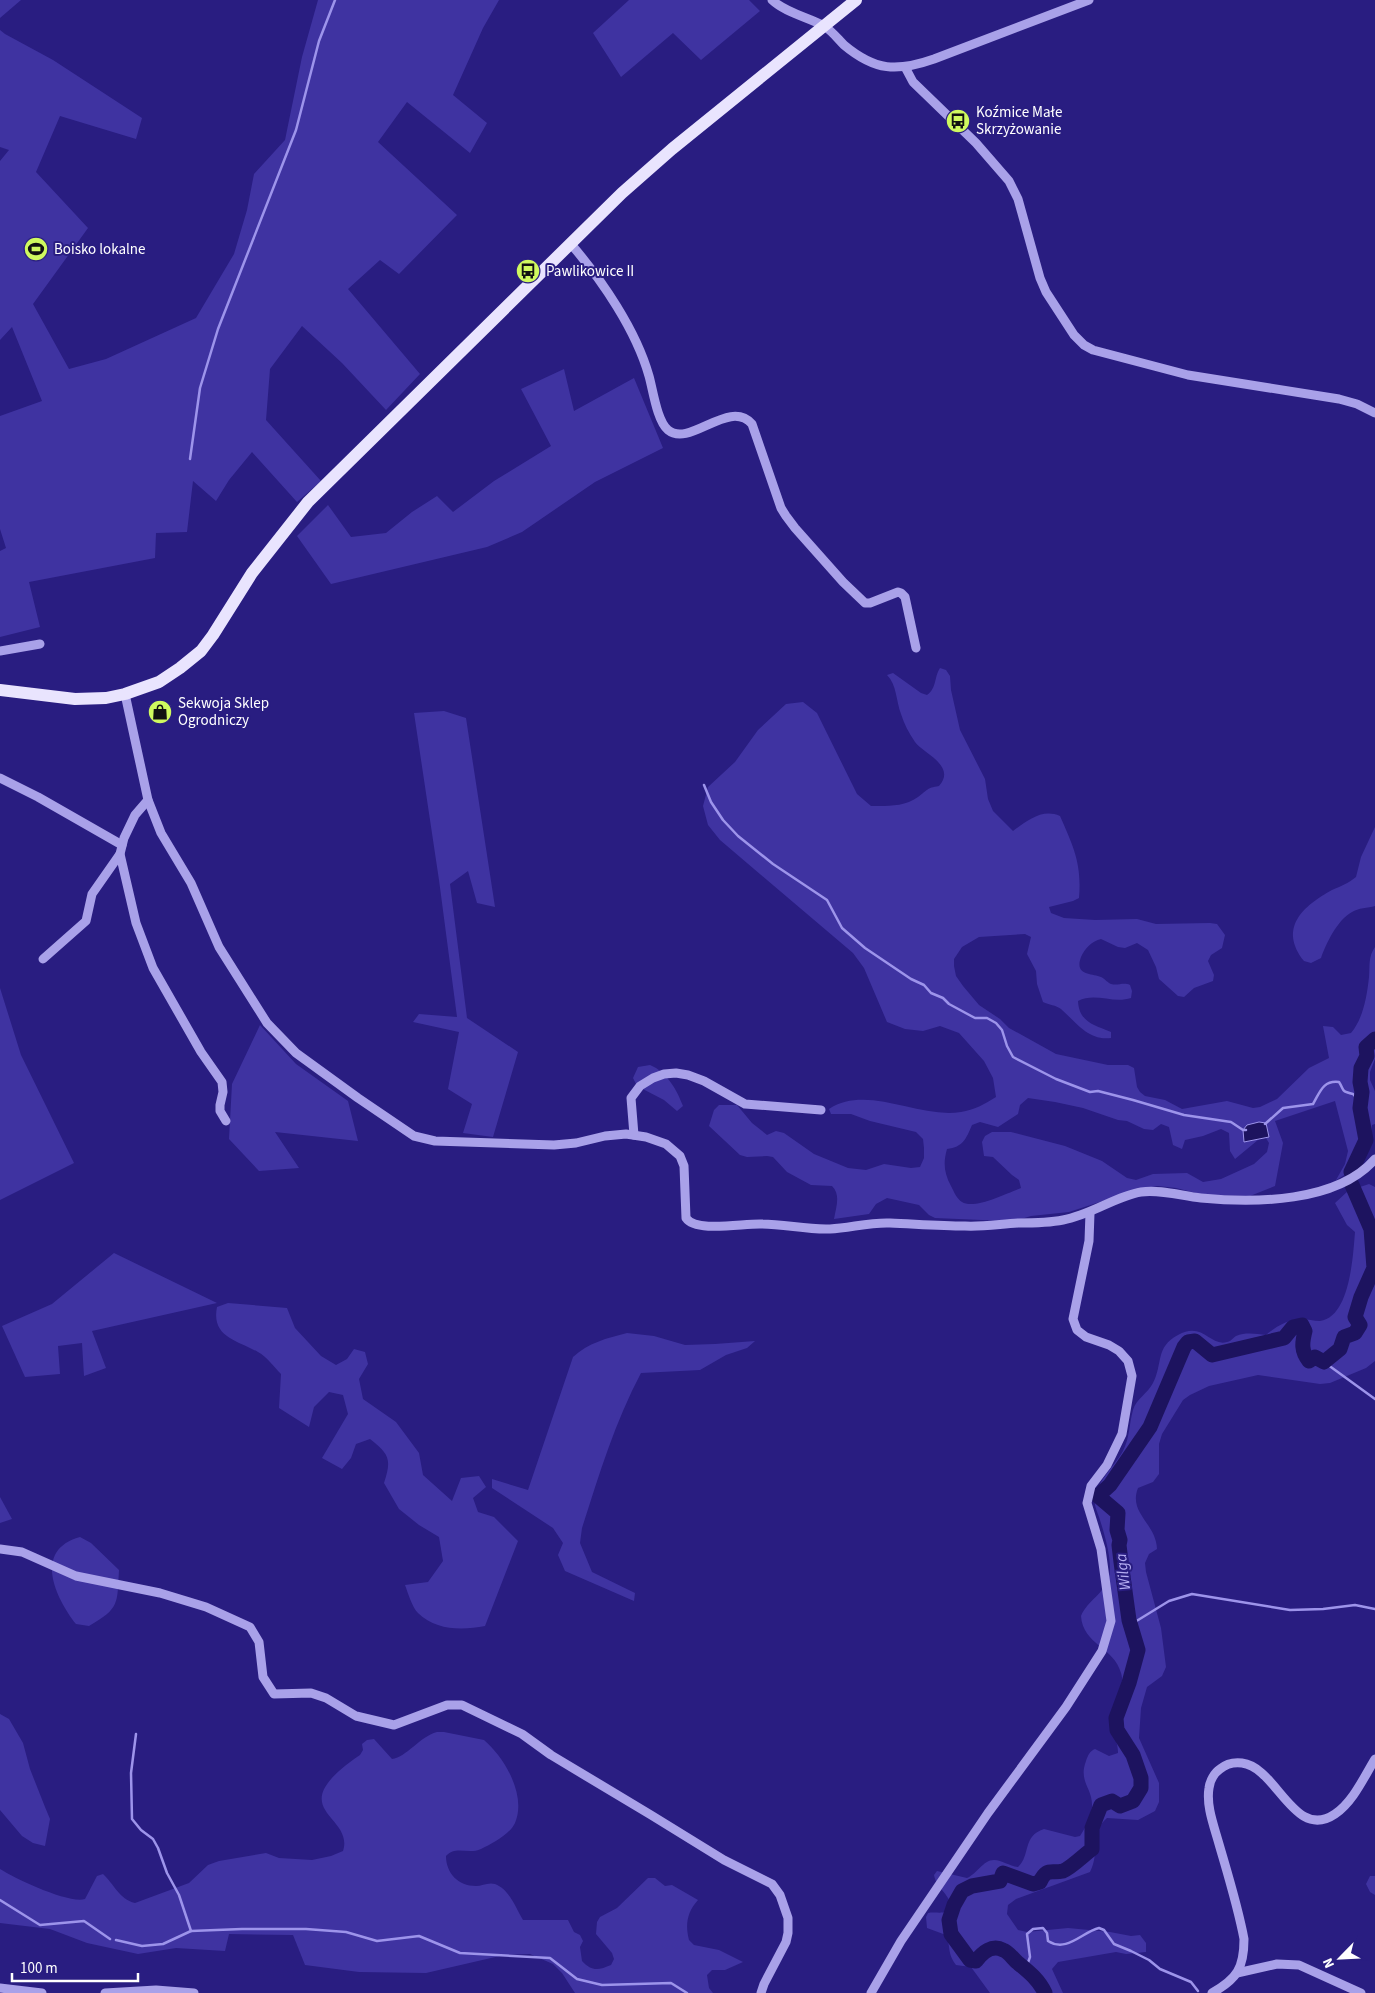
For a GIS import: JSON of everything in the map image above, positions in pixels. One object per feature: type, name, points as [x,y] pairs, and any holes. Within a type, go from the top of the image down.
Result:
[{"type":"main road","points":[[0,690],[75,699],[93,699],[125,694],[158,682],[200,651],[213,635],[264,556],[308,502],[570,243],[672,149],[856,0]]},
{"type":"street","points":[[772,0],[824,26],[845,45],[869,62],[887,67],[905,68],[934,59],[1089,0]]},
{"type":"street","points":[[905,68],[913,82],[996,164],[1009,181],[1021,209],[1040,278],[1057,310],[1084,345],[1093,350],[1161,369],[1338,399],[1357,404],[1375,413]]},
{"type":"street","points":[[570,243],[595,275],[632,335],[648,374],[660,418],[666,428],[671,432],[685,433],[728,417],[746,417],[752,424],[781,508],[795,528],[843,582],[865,603],[870,603],[898,592],[901,593],[905,597],[916,648]]},
{"type":"street","points":[[0,651],[40,644]]},
{"type":"street","points":[[125,694],[148,800],[161,833],[191,882],[219,947],[267,1023],[296,1053],[414,1136],[435,1141],[554,1145],[605,1136],[634,1135],[646,1137],[666,1144],[680,1156],[685,1172],[686,1218],[692,1225],[702,1227],[763,1224],[830,1229],[886,1223],[966,1226],[1050,1222],[1090,1213],[1140,1192],[1253,1200],[1302,1196],[1338,1184],[1356,1175],[1375,1159]]},
{"type":"street","points":[[0,778],[38,796],[122,845]]},
{"type":"street","points":[[43,959],[86,921],[92,894],[120,854],[135,815],[148,800]]},
{"type":"street","points":[[120,854],[136,923],[152,968],[201,1052],[222,1082],[223,1092],[220,1111],[226,1121]]},
{"type":"street","points":[[634,1135],[631,1098],[640,1086],[664,1074],[688,1075],[704,1081],[745,1104],[821,1110]]},
{"type":"street","points":[[870,1993],[901,1941],[988,1814],[1066,1708],[1102,1651],[1110,1620],[1101,1548],[1087,1503],[1091,1486],[1106,1465],[1122,1434],[1132,1376],[1128,1360],[1119,1351],[1081,1334],[1077,1330],[1073,1319],[1089,1241],[1090,1213]]},
{"type":"street","points":[[0,1549],[22,1552],[76,1576],[160,1593],[206,1608],[250,1627],[259,1642],[263,1677],[274,1694],[311,1693],[326,1698],[356,1716],[394,1725],[448,1705],[462,1705],[522,1734],[551,1755],[724,1860],[772,1884],[780,1895],[788,1918],[788,1933],[786,1942],[761,1993]]},
{"type":"street","points":[[1237,1974],[1244,1952],[1244,1939],[1212,1816],[1209,1788],[1214,1775],[1220,1769],[1231,1764],[1252,1765],[1265,1776],[1297,1812],[1312,1819],[1324,1820],[1346,1804],[1375,1759]]},
{"type":"street","points":[[1212,1993],[1224,1986],[1237,1974],[1277,1964],[1299,1965],[1361,1993]]},
{"type":"street","points":[[0,1988],[42,1993]]},
{"type":"street","points":[[105,1993],[156,1990],[194,1993]]},
{"type":"shaded area","points":[[0,0],[21,0],[0,18]]},
{"type":"shaded area","points":[[318,0],[499,0],[483,28],[453,95],[487,123],[470,153],[407,102],[378,142],[457,215],[399,274],[380,260],[348,289],[420,374],[386,410],[342,363],[302,326],[270,369],[266,420],[321,481],[297,502],[252,452],[229,480],[216,501],[193,481],[187,532],[156,533],[155,558],[29,582],[40,627],[0,637],[0,551],[6,548],[0,529],[0,416],[42,401],[12,327],[0,340],[0,161],[9,150],[0,147],[0,30],[53,60],[142,118],[136,139],[60,116],[36,172],[88,228],[33,304],[69,369],[106,359],[196,318],[234,254],[247,210],[254,174],[285,140],[302,57]]},
{"type":"shaded area","points":[[629,0],[749,0],[760,11],[701,60],[673,33],[621,77],[593,33]]},
{"type":"shaded area","points":[[564,369],[574,411],[634,378],[663,448],[595,482],[522,532],[487,547],[331,584],[297,536],[328,505],[351,537],[386,533],[412,512],[437,496],[453,512],[494,481],[551,446],[521,389]]},
{"type":"shaded area","points":[[940,668],[946,670],[950,676],[951,690],[960,730],[985,779],[988,799],[993,811],[1013,831],[1029,820],[1041,815],[1053,814],[1060,816],[1076,855],[1080,886],[1079,898],[1049,907],[1051,913],[1064,918],[1095,920],[1137,919],[1156,924],[1210,923],[1217,924],[1225,935],[1222,948],[1211,955],[1208,961],[1214,975],[1213,981],[1194,988],[1184,997],[1178,996],[1159,979],[1148,950],[1137,943],[1125,948],[1118,947],[1101,939],[1089,945],[1079,963],[1082,971],[1101,977],[1111,984],[1130,985],[1132,991],[1131,998],[1118,1000],[1091,998],[1078,1001],[1084,1018],[1093,1025],[1111,1032],[1111,1038],[1096,1037],[1089,1034],[1061,1009],[1043,1002],[1037,984],[1036,971],[1027,954],[1031,937],[1025,934],[979,937],[962,947],[954,959],[954,966],[956,976],[963,986],[979,1005],[1000,1019],[1009,1028],[1056,1054],[1108,1065],[1128,1065],[1134,1068],[1137,1087],[1145,1096],[1165,1100],[1182,1109],[1227,1101],[1253,1108],[1260,1107],[1277,1099],[1309,1068],[1329,1058],[1323,1026],[1333,1027],[1341,1035],[1351,1033],[1359,1021],[1364,1007],[1370,958],[1375,947],[1375,1059],[1370,1072],[1370,1080],[1375,1091],[1375,1124],[1372,1125],[1369,1148],[1363,1160],[1353,1169],[1336,1180],[1345,1164],[1348,1151],[1335,1101],[1275,1121],[1283,1143],[1275,1186],[1250,1196],[1204,1195],[1158,1186],[1140,1189],[1069,1212],[1005,1221],[935,1218],[919,1205],[887,1198],[876,1204],[869,1214],[834,1219],[837,1197],[832,1186],[811,1185],[787,1172],[773,1157],[747,1157],[740,1155],[709,1126],[714,1110],[719,1105],[737,1105],[752,1123],[767,1135],[776,1131],[784,1133],[814,1154],[848,1168],[866,1170],[884,1164],[911,1168],[920,1167],[924,1158],[923,1139],[916,1132],[870,1121],[851,1114],[831,1114],[829,1109],[844,1102],[860,1100],[877,1101],[928,1111],[961,1112],[970,1110],[996,1097],[993,1078],[984,1061],[959,1033],[940,1026],[923,1031],[905,1029],[887,1022],[864,968],[853,953],[720,840],[708,825],[703,806],[708,787],[735,762],[758,730],[786,704],[803,702],[817,713],[857,794],[871,806],[907,803],[929,789],[939,786],[944,772],[937,761],[915,742],[905,725],[899,709],[895,688],[887,675],[893,673],[921,693],[927,695],[934,686]],"holes":[[[1028,1098],[1055,1102],[1127,1121],[1144,1129],[1153,1130],[1161,1124],[1169,1127],[1173,1145],[1182,1149],[1185,1140],[1221,1129],[1229,1133],[1230,1151],[1235,1159],[1264,1135],[1269,1143],[1267,1152],[1254,1164],[1221,1179],[1203,1182],[1187,1173],[1153,1174],[1136,1180],[1127,1178],[1102,1161],[1065,1146],[1011,1132],[992,1132],[985,1136],[982,1142],[984,1156],[993,1157],[1019,1180],[1021,1188],[974,1204],[960,1201],[953,1191],[946,1172],[945,1159],[947,1149],[963,1142],[972,1125],[980,1122],[998,1127],[1018,1114],[1020,1105]]]},
{"type":"shaded area","points":[[444,711],[466,718],[495,907],[477,903],[468,871],[450,884],[467,1018],[518,1052],[493,1137],[463,1133],[472,1104],[448,1089],[459,1032],[413,1022],[419,1014],[457,1017],[414,713]]},
{"type":"shaded area","points":[[1375,827],[1375,906],[1352,912],[1333,933],[1321,958],[1311,963],[1304,961],[1293,938],[1297,919],[1321,896],[1356,877],[1361,857]]},
{"type":"shaded area","points":[[0,988],[21,1055],[74,1163],[0,1200]]},
{"type":"shaded area","points":[[260,1025],[296,1064],[348,1101],[358,1141],[275,1132],[299,1168],[259,1171],[229,1139],[232,1084]]},
{"type":"shaded area","points":[[650,1065],[666,1077],[678,1094],[683,1106],[677,1111],[664,1100],[637,1086],[633,1078],[638,1067]]},
{"type":"shaded area","points":[[1259,1122],[1266,1123],[1269,1137],[1244,1142],[1243,1130],[1247,1125]]},
{"type":"shaded area","points":[[1369,1184],[1375,1187],[1375,1361],[1366,1368],[1330,1383],[1320,1384],[1258,1375],[1209,1386],[1190,1395],[1183,1400],[1162,1434],[1159,1444],[1159,1474],[1153,1482],[1138,1488],[1136,1497],[1139,1511],[1152,1532],[1157,1549],[1149,1554],[1145,1563],[1161,1628],[1166,1667],[1162,1676],[1147,1687],[1141,1708],[1139,1738],[1159,1783],[1159,1802],[1155,1811],[1138,1820],[1107,1818],[1097,1836],[1093,1865],[1090,1872],[1016,1899],[1008,1905],[1007,1914],[1018,1930],[1027,1932],[1068,1928],[1131,1936],[1140,1935],[1146,1943],[1146,1952],[1126,1954],[1116,1952],[1058,1962],[1052,1969],[1063,1993],[990,1993],[971,1967],[956,1965],[951,1957],[946,1935],[927,1928],[926,1917],[928,1913],[943,1912],[951,1907],[948,1898],[937,1884],[934,1875],[937,1871],[967,1878],[987,1862],[994,1860],[1018,1867],[1022,1862],[1032,1836],[1044,1829],[1075,1837],[1080,1836],[1088,1822],[1092,1807],[1092,1800],[1084,1774],[1084,1768],[1090,1752],[1095,1749],[1109,1756],[1118,1753],[1111,1716],[1116,1702],[1122,1693],[1121,1673],[1112,1657],[1087,1633],[1081,1616],[1087,1606],[1104,1588],[1109,1577],[1109,1555],[1095,1506],[1096,1492],[1102,1480],[1123,1451],[1135,1406],[1153,1383],[1166,1345],[1178,1335],[1187,1331],[1200,1332],[1221,1343],[1244,1334],[1266,1335],[1278,1326],[1292,1320],[1320,1321],[1330,1317],[1338,1309],[1348,1284],[1355,1232],[1347,1225],[1335,1203],[1348,1191]]},
{"type":"shaded area","points":[[114,1253],[217,1303],[92,1331],[106,1368],[84,1376],[82,1343],[58,1346],[60,1374],[25,1377],[2,1326],[52,1304]]},
{"type":"shaded area","points":[[228,1303],[287,1308],[295,1328],[321,1356],[336,1365],[347,1359],[354,1349],[365,1352],[368,1364],[359,1379],[363,1399],[396,1422],[419,1453],[423,1475],[452,1501],[461,1478],[479,1476],[486,1487],[473,1498],[478,1512],[494,1517],[518,1541],[485,1626],[450,1628],[433,1623],[418,1613],[410,1600],[405,1585],[428,1582],[443,1561],[439,1537],[419,1525],[399,1509],[384,1483],[388,1468],[385,1453],[370,1439],[356,1444],[351,1458],[342,1469],[322,1458],[348,1414],[343,1395],[329,1392],[314,1407],[309,1427],[279,1408],[281,1374],[261,1354],[227,1336],[218,1325],[216,1317],[217,1307]]},
{"type":"shaded area","points":[[627,1333],[654,1336],[685,1345],[755,1341],[747,1348],[726,1355],[700,1370],[641,1373],[632,1392],[615,1430],[601,1469],[582,1528],[580,1543],[592,1572],[635,1593],[634,1601],[565,1571],[558,1555],[563,1543],[553,1528],[492,1488],[492,1479],[528,1490],[573,1357],[591,1345]]},
{"type":"shaded area","points":[[0,1497],[12,1519],[0,1523]]},
{"type":"shaded area","points":[[80,1537],[91,1543],[119,1570],[115,1604],[99,1620],[89,1626],[76,1624],[68,1613],[61,1601],[52,1575],[53,1563],[57,1552],[65,1543]]},
{"type":"shaded area","points":[[0,1714],[9,1719],[23,1743],[30,1769],[50,1819],[45,1846],[33,1843],[22,1836],[0,1810]]},
{"type":"shaded area","points":[[437,1732],[484,1740],[492,1747],[506,1766],[512,1777],[518,1801],[515,1823],[505,1835],[476,1851],[454,1851],[446,1856],[448,1868],[459,1881],[464,1884],[478,1886],[495,1884],[500,1886],[512,1899],[523,1920],[568,1920],[574,1932],[580,1935],[583,1941],[580,1947],[582,1961],[589,1967],[596,1969],[611,1965],[614,1959],[612,1953],[596,1934],[597,1922],[600,1917],[617,1908],[648,1878],[655,1878],[665,1886],[672,1885],[698,1900],[691,1909],[687,1924],[689,1940],[694,1945],[719,1950],[743,1962],[725,1970],[712,1970],[707,1975],[709,1988],[713,1993],[575,1993],[562,1973],[553,1964],[530,1954],[504,1955],[426,1973],[359,1972],[305,1965],[293,1935],[229,1934],[225,1951],[176,1948],[138,1954],[87,1943],[50,1929],[0,1923],[0,1869],[42,1890],[77,1900],[85,1899],[97,1876],[103,1874],[121,1895],[135,1903],[189,1883],[208,1865],[219,1861],[266,1853],[279,1858],[312,1860],[343,1851],[344,1839],[339,1828],[325,1810],[322,1800],[324,1788],[336,1774],[360,1755],[363,1750],[362,1744],[367,1740],[374,1739],[392,1759],[403,1755],[424,1738]]},
{"type":"shaded area","points":[[1370,1876],[1375,1876],[1375,1895],[1370,1892],[1366,1884]]},
{"type":"waterway","points":[[190,459],[200,388],[218,329],[296,130],[319,41],[335,0]]},
{"type":"waterway","points":[[704,785],[711,802],[723,820],[738,836],[773,864],[827,900],[842,928],[865,948],[911,979],[924,985],[931,993],[943,998],[949,1004],[975,1018],[987,1018],[996,1023],[1002,1030],[1013,1057],[1056,1079],[1090,1092],[1098,1091],[1184,1115],[1231,1122],[1246,1130]]},
{"type":"waterway","name":"Wilga","points":[[1351,1172],[1366,1140],[1360,1108],[1362,1092],[1360,1082],[1361,1068],[1367,1056],[1366,1047],[1375,1039]]},
{"type":"waterway","points":[[1265,1124],[1283,1108],[1313,1104],[1320,1091],[1329,1083],[1339,1082],[1343,1090],[1353,1094],[1360,1102]]},
{"type":"waterway","name":"Wilga","points":[[1045,1993],[1033,1976],[1009,1954],[999,1948],[984,1952],[976,1961],[970,1960],[951,1934],[949,1920],[954,1905],[962,1891],[972,1886],[1000,1881],[1003,1873],[1033,1884],[1040,1882],[1047,1873],[1063,1871],[1070,1867],[1092,1849],[1092,1828],[1101,1805],[1112,1801],[1120,1806],[1133,1801],[1141,1788],[1141,1778],[1133,1755],[1117,1730],[1116,1718],[1129,1683],[1138,1650],[1129,1620],[1119,1545],[1120,1540],[1117,1530],[1118,1513],[1098,1496],[1110,1485],[1150,1427],[1184,1347],[1188,1342],[1195,1341],[1212,1355],[1284,1338],[1293,1327],[1302,1325],[1305,1331],[1303,1347],[1306,1357],[1309,1361],[1315,1357],[1324,1362],[1340,1349],[1344,1337],[1355,1333],[1360,1325],[1355,1317],[1361,1297],[1374,1268],[1371,1229],[1352,1185]]},
{"type":"waterway","points":[[1324,1362],[1375,1399]]},
{"type":"waterway","points":[[1130,1625],[1169,1601],[1192,1594],[1290,1610],[1323,1609],[1355,1605],[1375,1609]]},
{"type":"waterway","points":[[136,1734],[131,1773],[132,1819],[141,1830],[153,1839],[158,1848],[167,1873],[179,1895],[191,1931]]},
{"type":"waterway","points":[[0,1900],[40,1925],[84,1921],[110,1939]]},
{"type":"waterway","points":[[1026,1968],[1030,1957],[1027,1934],[1033,1929],[1043,1928],[1047,1933],[1048,1941],[1062,1945],[1099,1928],[1104,1930],[1114,1944],[1149,1960],[1160,1969],[1191,1982],[1198,1991]]},
{"type":"waterway","points":[[116,1940],[142,1946],[163,1944],[191,1931],[242,1929],[306,1929],[346,1932],[377,1941],[419,1936],[460,1953],[550,1958],[577,1979],[602,1985],[671,1983],[687,1993]]},
{"type":"place","name":"Koźmice Małe Skrzyżowanie","points":[[958,121]]},
{"type":"place","name":"Boisko lokalne","points":[[36,249]]},
{"type":"place","name":"Pawlikowice II","points":[[528,271]]},
{"type":"place","name":"Sekwoja Sklep Ogrodniczy","points":[[160,712]]}]
